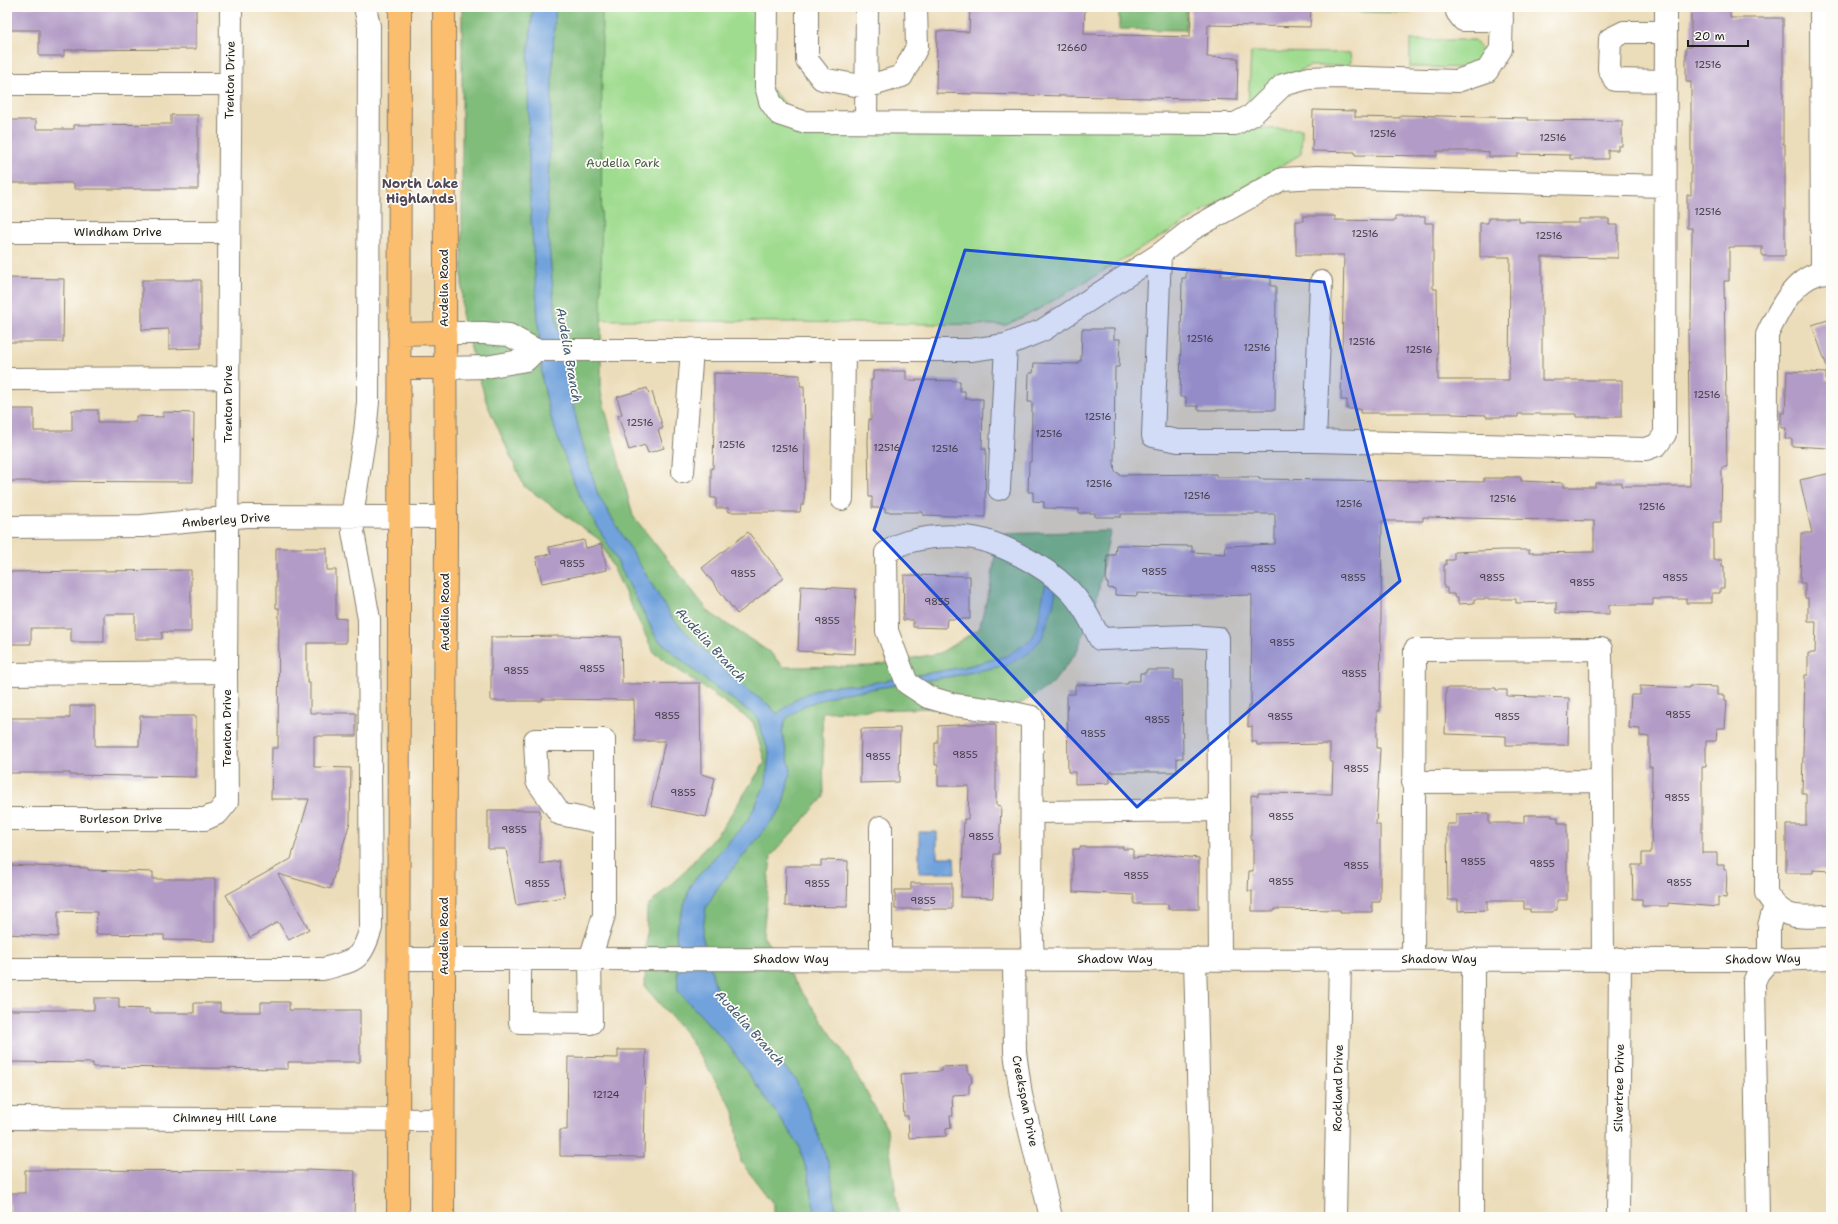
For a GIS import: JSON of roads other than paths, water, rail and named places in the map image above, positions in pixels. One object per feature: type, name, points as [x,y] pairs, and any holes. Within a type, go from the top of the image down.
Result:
[{"type":"main road","points":[[398,1217],[400,7]]},
{"type":"main road","name":"Audelia Road","points":[[443,1217],[446,517],[444,333],[444,7]]},
{"type":"main road","points":[[399,334],[444,333]]},
{"type":"main road","points":[[399,368],[445,368]]},
{"type":"street","name":"Trenton Drive","points":[[227,802],[226,672],[228,518],[228,232],[231,7]]},
{"type":"street","points":[[7,968],[323,969],[354,960],[366,944],[371,928],[369,619],[353,532],[352,516],[365,433],[368,402],[369,26],[365,7]]},
{"type":"street","points":[[767,7],[766,86],[770,101],[779,114],[803,122],[1235,124],[1252,115],[1283,85],[1309,78],[1334,77],[1456,81],[1487,70],[1501,50],[1502,14],[1463,20],[1460,17],[1457,7]]},
{"type":"street","points":[[807,7],[807,60],[822,79],[866,87],[902,76],[916,47],[916,7]]},
{"type":"street","points":[[866,122],[867,7]]},
{"type":"street","points":[[1160,254],[1153,436],[1178,441],[1315,441],[1646,449],[1657,445],[1665,434],[1666,7]]},
{"type":"street","points":[[1820,7],[1827,272],[1806,278],[1780,306],[1767,335],[1766,893],[1775,906],[1790,916],[1831,916]]},
{"type":"street","points":[[1665,80],[1615,80],[1609,68],[1610,39],[1624,32],[1666,32]]},
{"type":"street","points":[[7,84],[230,84]]},
{"type":"street","points":[[444,333],[484,333],[509,335],[536,350],[970,350],[1006,345],[1043,330],[1160,254],[1191,230],[1282,179],[1317,177],[1665,186]]},
{"type":"street","name":"Windham Drive","points":[[7,232],[228,232]]},
{"type":"street","points":[[1315,441],[1321,282]]},
{"type":"street","points":[[999,489],[1006,345]]},
{"type":"street","points":[[683,472],[692,349]]},
{"type":"street","points":[[445,368],[486,367],[526,360],[536,350]]},
{"type":"street","points":[[842,499],[844,350]]},
{"type":"street","points":[[7,379],[228,378]]},
{"type":"street","name":"Amberley Drive","points":[[7,527],[142,526],[246,516],[446,517]]},
{"type":"street","name":"Creekspan Drive","points":[[1051,1217],[1021,1095],[1015,1052],[1023,960],[1032,812],[1032,717],[1010,712],[955,705],[928,697],[907,683],[887,631],[886,553],[906,542],[933,537],[966,537],[1008,548],[1042,568],[1067,588],[1089,618],[1100,639],[1189,636],[1218,638],[1219,810]]},
{"type":"street","name":"Silvertree Drive","points":[[1413,782],[1415,650],[1601,649],[1602,781],[1612,959],[1618,1217]]},
{"type":"street","points":[[7,674],[226,672]]},
{"type":"street","points":[[1413,959],[1413,782],[1602,781]]},
{"type":"street","name":"Burleson Drive","points":[[7,819],[205,819],[218,813],[227,802]]},
{"type":"street","points":[[1032,812],[1219,810],[1220,959]]},
{"type":"street","points":[[520,959],[520,1022],[591,1023],[590,959],[604,915],[604,823]]},
{"type":"street","points":[[881,827],[881,959]]},
{"type":"street","points":[[1758,1217],[1754,982],[1758,973],[1769,960],[1769,926],[1775,906]]},
{"type":"street","name":"Shadow Way","points":[[399,959],[1769,960],[1831,958]]},
{"type":"street","points":[[1194,959],[1200,1151],[1200,1217]]},
{"type":"street","name":"Rockland Drive","points":[[1335,1217],[1340,959]]},
{"type":"street","points":[[1472,1217],[1473,959]]},
{"type":"street","name":"Chimney Hill Lane","points":[[7,1118],[443,1120]]},
{"type":"water","points":[[533,7],[556,7],[547,221],[554,303],[567,380],[581,438],[598,495],[672,618],[715,661],[749,691],[770,706],[777,714],[799,697],[824,687],[871,683],[964,667],[1006,656],[1030,641],[1036,631],[1047,577],[1057,587],[1053,606],[1042,638],[1029,653],[1007,665],[954,676],[839,694],[803,706],[786,719],[782,732],[791,771],[782,808],[718,887],[706,908],[702,935],[718,996],[796,1080],[830,1168],[837,1217],[816,1217],[808,1175],[798,1144],[729,1046],[678,991],[676,930],[691,884],[748,820],[766,783],[769,753],[757,717],[703,678],[657,639],[614,555],[577,491],[551,419],[542,379],[529,189],[528,58]]},
{"type":"water","points":[[919,832],[937,832],[937,857],[954,857],[955,873],[919,873]]},
{"type":"district","name":"North Lake Highlands","points":[[420,190]]},
{"type":"park label","name":"Audelia Park","points":[[623,163]]},
{"type":"water label","name":"Audelia Branch","points":[[569,355]]},
{"type":"water label","name":"Audelia Branch","points":[[711,645]]},
{"type":"water label","name":"Audelia Branch","points":[[750,1028]]}]
